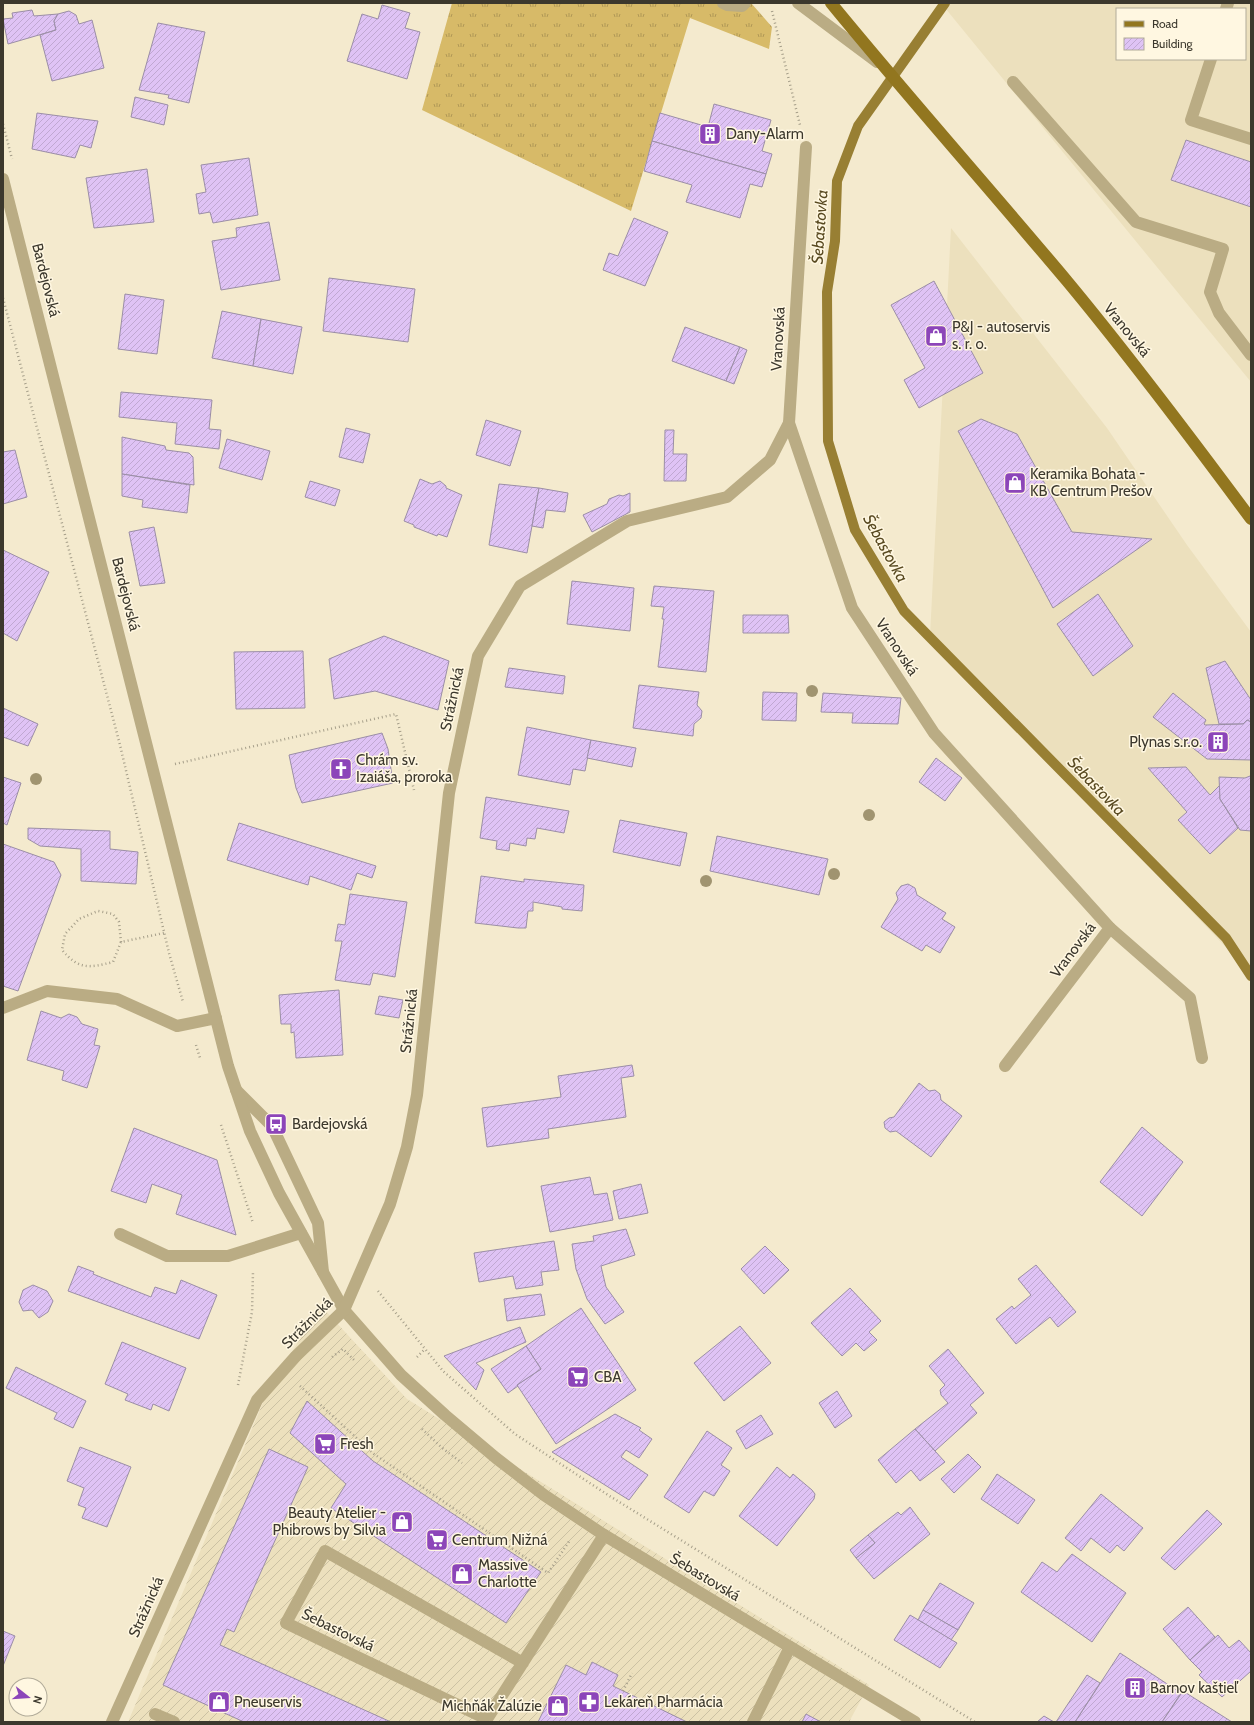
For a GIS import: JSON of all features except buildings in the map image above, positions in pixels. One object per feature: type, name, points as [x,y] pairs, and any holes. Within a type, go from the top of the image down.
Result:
[{"type":"main road","name":"Vranovská","points":[[831,3],[938,132],[1067,281],[1177,419],[1251,519]]},
{"type":"street","points":[[723,3],[727,5],[742,6],[745,3]]},
{"type":"street","points":[[798,3],[885,68]]},
{"type":"street","points":[[1211,60],[1191,120],[1251,139]]},
{"type":"street","points":[[1013,82],[1136,222],[1223,249],[1210,292],[1219,313],[1251,355]]},
{"type":"street","name":"Vranovská","points":[[806,147],[789,423],[852,608],[934,733],[1110,928],[1005,1066]]},
{"type":"street","name":"Bardejovská","points":[[3,179],[228,1066],[250,1131],[279,1193],[344,1310]]},
{"type":"street","name":"Strážnická","points":[[112,1722],[257,1400],[296,1356],[344,1310],[390,1204],[407,1146],[417,1095],[450,793],[478,656],[520,586],[627,521],[727,497],[770,460],[789,423]]},
{"type":"street","points":[[1110,928],[1190,998],[1202,1058]]},
{"type":"street","points":[[3,1008],[47,991],[117,999],[177,1026],[216,1018]]},
{"type":"street","points":[[236,1090],[272,1126],[318,1223],[323,1272]]},
{"type":"street","points":[[120,1234],[167,1256],[228,1256],[301,1233]]},
{"type":"street","name":"Šebastovská","points":[[344,1310],[401,1375],[445,1415],[544,1495],[604,1535],[915,1722]]},
{"type":"street","name":"Šebastovská","points":[[523,1663],[325,1551],[286,1623],[486,1721],[523,1663],[604,1535]]},
{"type":"street","points":[[754,1722],[790,1647]]},
{"type":"street","points":[[155,1714],[174,1722]]},
{"type":"path","points":[[772,11],[806,147]]},
{"type":"path","points":[[3,124],[13,162]]},
{"type":"path","points":[[153,770],[396,714],[414,790]]},
{"type":"path","points":[[98,911],[113,914],[119,922],[121,942],[113,962],[93,968],[72,962],[62,950],[65,934],[79,919],[98,911]]},
{"type":"path","points":[[121,942],[164,934]]},
{"type":"path","points":[[362,1269],[368,1279],[443,1371],[515,1434],[608,1495],[975,1722]]},
{"type":"path","points":[[331,1357],[343,1349],[359,1365]]},
{"type":"path","points":[[284,1370],[374,1454],[548,1573],[570,1539]]},
{"type":"path","points":[[418,1425],[441,1447],[466,1466]]},
{"type":"path","points":[[623,1691],[632,1673]]},
{"type":"shaded area","points":[[941,3],[1251,3],[1251,382]]},
{"type":"shaded area","points":[[951,228],[1107,428],[1187,545],[1251,632],[1251,983],[1237,959],[930,636]]},
{"type":"shaded area","points":[[321,1306],[407,1399],[869,1685],[849,1722],[128,1722],[270,1386]]},
{"type":"green space","points":[[452,3],[751,3],[772,27],[769,49],[690,18],[631,211],[422,110]]},
{"type":"waterway","name":"Šebastovka","points":[[945,3],[858,126],[837,181],[835,241],[827,292],[828,441],[855,530],[904,611],[1226,938],[1251,976]]},
{"type":"place","name":"Dany-Alarm","points":[[710,134]]},
{"type":"place","name":"P&J - autoservis s. r. o.","points":[[936,336]]},
{"type":"place","name":"Keramika Bohata - KB Centrum Prešov","points":[[1015,483]]},
{"type":"place","name":"Plynas s.r.o.","points":[[1218,742]]},
{"type":"place","name":"Chrám sv. Izaiáša, proroka","points":[[341,769]]},
{"type":"place","name":"Bardejovská","points":[[276,1124]]},
{"type":"place","name":"CBA","points":[[578,1377]]},
{"type":"place","name":"Fresh","points":[[325,1444]]},
{"type":"place","name":"Beauty Atelier - Phibrows by Silvia","points":[[402,1522]]},
{"type":"place","name":"Centrum Nižná","points":[[437,1540]]},
{"type":"place","name":"Massive Charlotte","points":[[462,1574]]},
{"type":"place","name":"Barnov kaštieľ","points":[[1135,1688]]},
{"type":"place","name":"Pneuservis","points":[[219,1702]]},
{"type":"place","name":"Lekáreň Pharmácia","points":[[589,1702]]},
{"type":"place","name":"Michňák Žalúzie","points":[[558,1706]]}]
